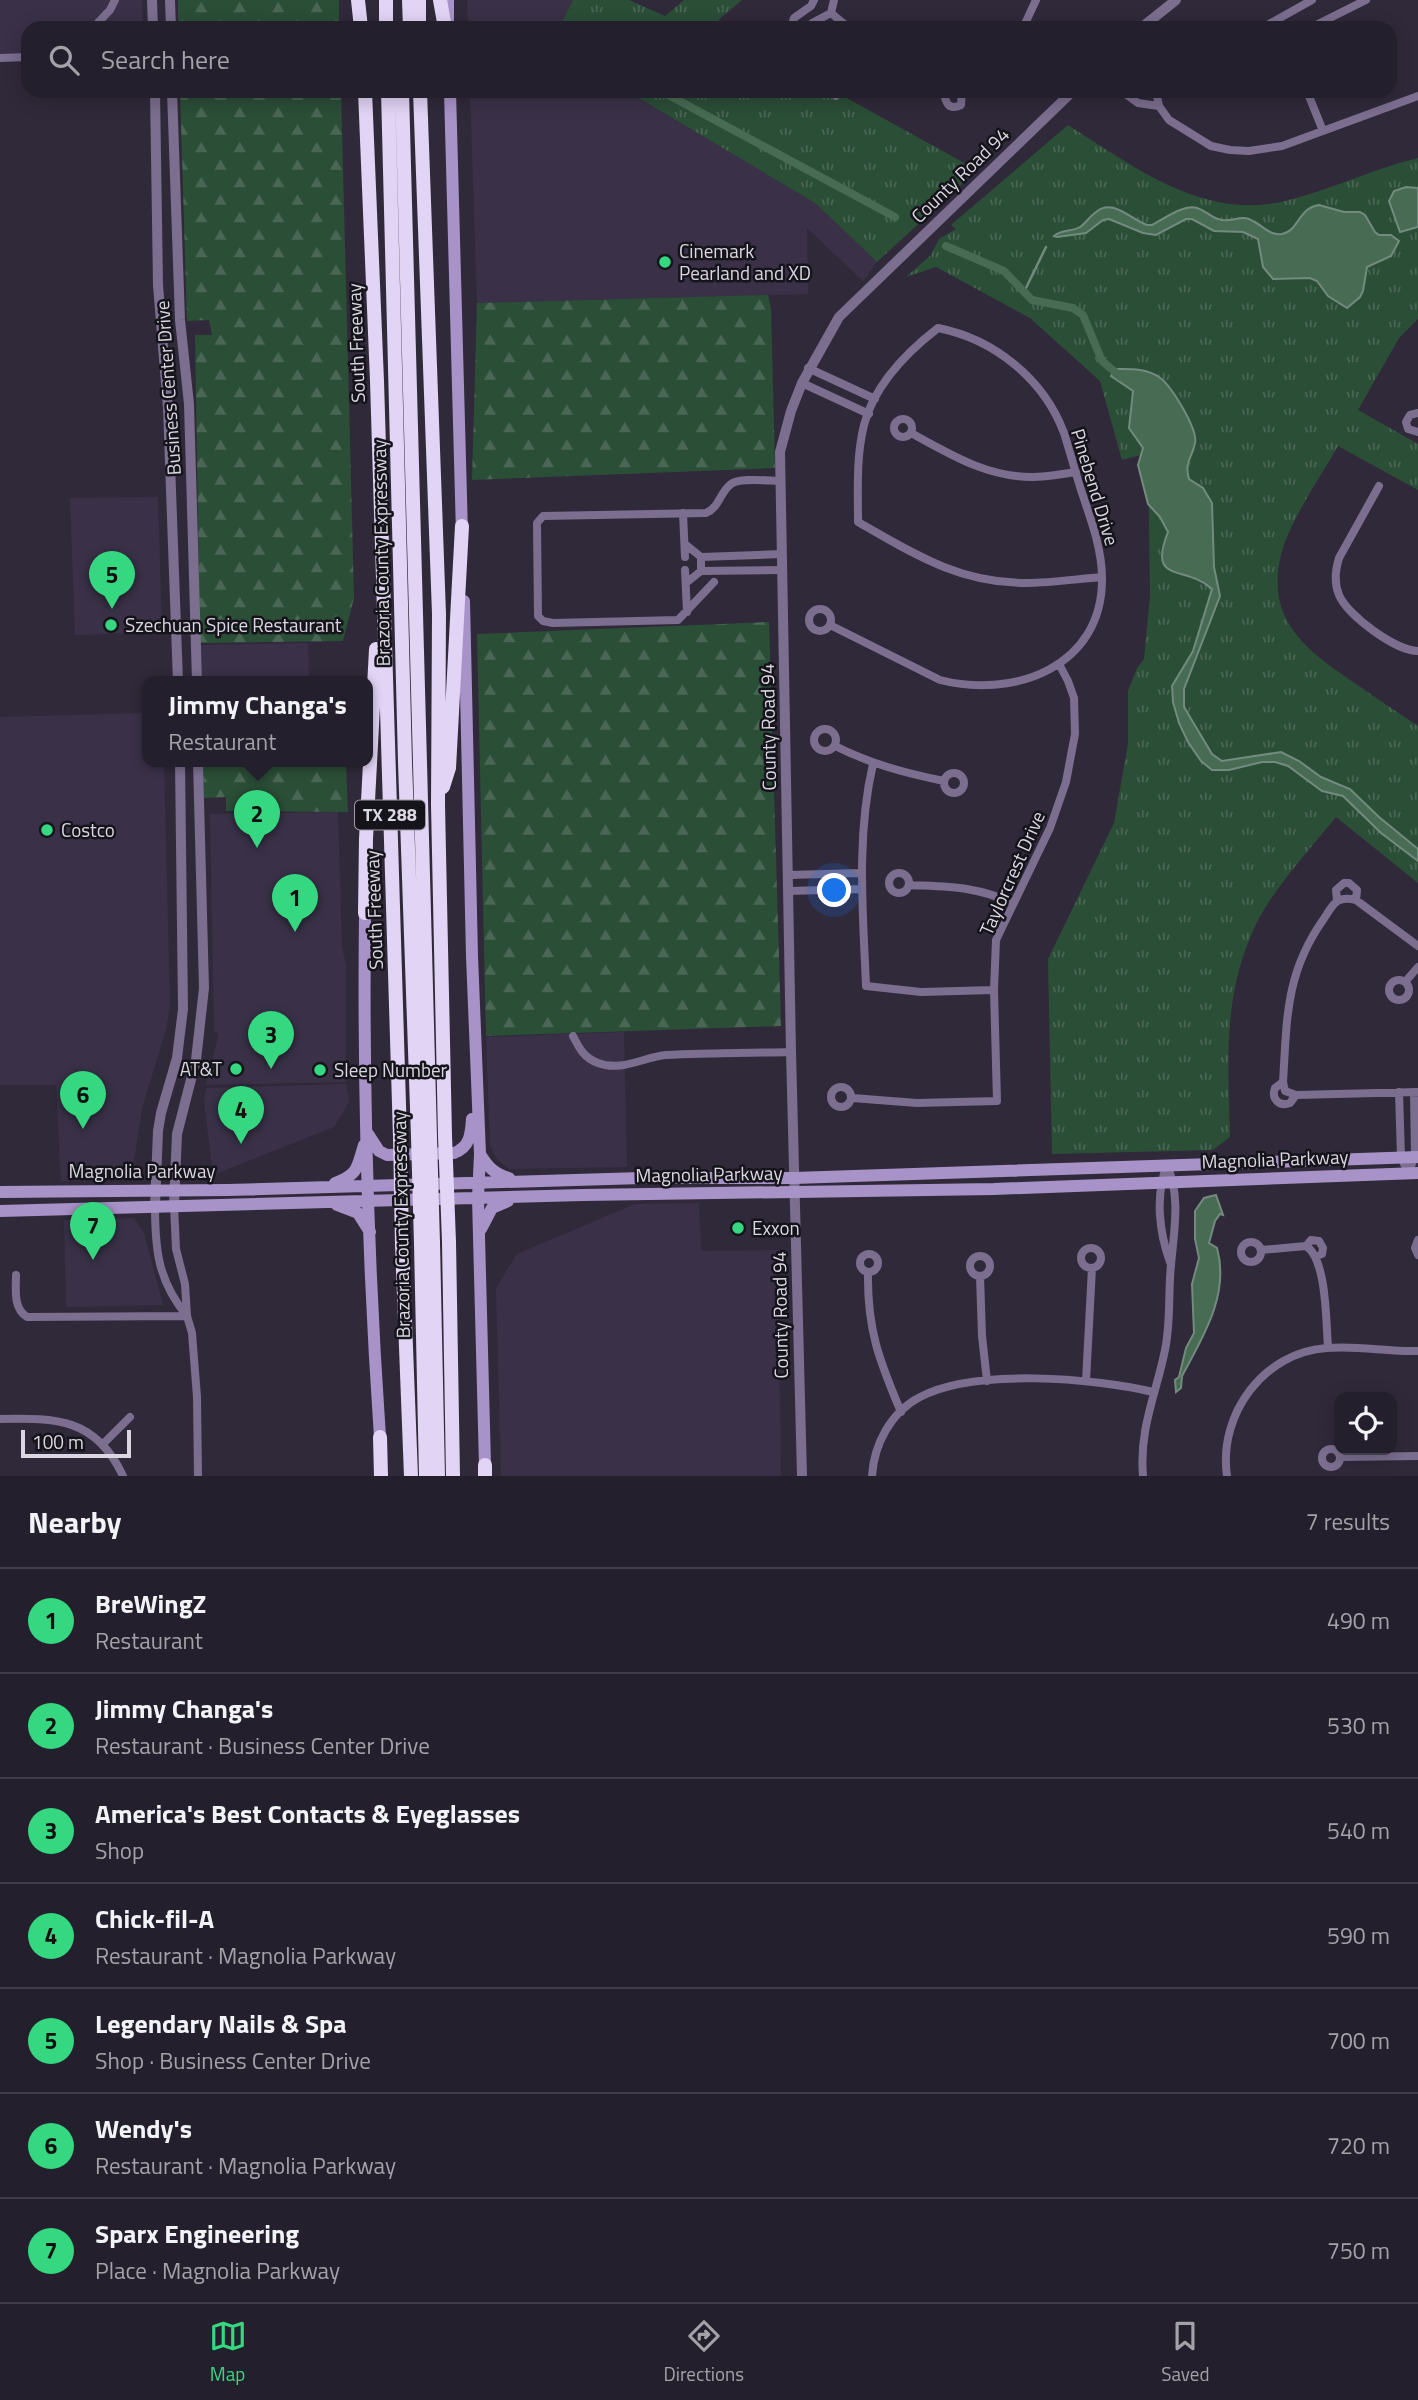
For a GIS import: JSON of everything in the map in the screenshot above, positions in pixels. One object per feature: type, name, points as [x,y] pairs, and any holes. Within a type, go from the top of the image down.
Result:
[{"type":"highway","points":[[358,0],[362,21]]},
{"type":"highway","points":[[364,21],[366,0]]},
{"type":"highway","points":[[386,0],[386,21]]},
{"type":"highway","points":[[400,0],[400,21]]},
{"type":"highway","points":[[409,0],[410,21]]},
{"type":"highway","points":[[419,0],[419,21]]},
{"type":"highway","points":[[440,0],[445,21]]},
{"type":"highway","name":"South Freeway","points":[[365,98],[411,1476]]},
{"type":"highway","name":"Brazoria County Expressway","points":[[388,98],[405,762],[431,1137]]},
{"type":"highway","name":"Brazoria County Expressway","points":[[402,98],[431,1137],[427,1244],[426,1476]]},
{"type":"highway","points":[[413,98],[415,131],[422,150]]},
{"type":"highway","name":"TX 288","points":[[421,98],[439,614],[431,1137],[449,1242],[453,1476]]},
{"type":"highway","points":[[373,718],[380,494]]},
{"type":"highway","points":[[438,805],[449,768],[462,526]]},
{"type":"highway","points":[[365,913],[370,767]]},
{"type":"highway","name":"Brazoria County Expressway","points":[[427,1244],[438,1476]]},
{"type":"highway","points":[[380,1437],[381,1476]]},
{"type":"main road","points":[[447,21],[448,0]]},
{"type":"main road","points":[[450,98],[472,956],[480,1154],[478,1198],[485,1471]]},
{"type":"main road","points":[[365,913],[363,975],[370,1232],[380,1437]]},
{"type":"main road","points":[[368,1133],[379,1151],[387,1155],[454,1153],[463,1150],[471,1134],[478,1091]]},
{"type":"main road","points":[[328,1186],[345,1179],[359,1167],[368,1133]]},
{"type":"main road","points":[[480,1154],[488,1168],[499,1175],[523,1181]]},
{"type":"main road","name":"Magnolia Parkway","points":[[0,1211],[646,1194],[977,1172],[1417,1157]]},
{"type":"main road","points":[[977,1172],[978,1189]]},
{"type":"main road","name":"Magnolia Parkway","points":[[0,1192],[174,1191],[478,1181],[696,1178],[794,1185],[978,1189],[1413,1173]]},
{"type":"main road","points":[[646,1194],[656,1185],[696,1178]]},
{"type":"main road","points":[[479,1236],[492,1208],[523,1197]]},
{"type":"main road","points":[[323,1202],[358,1213],[370,1232]]},
{"type":"street","points":[[100,21],[115,0]]},
{"type":"street","points":[[152,0],[153,21]]},
{"type":"street","points":[[170,0],[171,21]]},
{"type":"street","points":[[793,21],[814,0]]},
{"type":"street","points":[[816,21],[831,13],[834,0]]},
{"type":"street","points":[[1026,21],[1036,0]]},
{"type":"street","points":[[1150,21],[1176,0]]},
{"type":"street","points":[[1280,21],[1312,0]]},
{"type":"street","points":[[1323,21],[1360,2]]},
{"type":"street","points":[[831,13],[841,21]]},
{"type":"street","points":[[0,58],[21,57]]},
{"type":"street","points":[[1157,98],[1159,106],[1169,120],[1211,146],[1249,151],[1282,146],[1418,96]]},
{"type":"street","name":"Business Center Drive","points":[[155,98],[158,285],[169,408],[178,676]]},
{"type":"street","name":"Business Center Drive","points":[[172,98],[180,308],[188,391],[192,479],[197,676]]},
{"type":"street","points":[[945,98],[948,106],[956,107],[961,105],[962,98]]},
{"type":"street","name":"County Road 94","points":[[802,1476],[780,452],[791,411],[808,368],[839,317],[1066,98]]},
{"type":"street","points":[[1130,98],[1132,101],[1159,106]]},
{"type":"street","points":[[1310,98],[1323,131]]},
{"type":"street","name":"Pinebend Drive","points":[[875,399],[907,355],[938,328],[961,332],[991,347],[1007,358],[1047,401],[1060,425],[1076,472],[1090,519],[1102,577],[1099,604],[1089,630],[1071,654],[1059,664]]},
{"type":"street","points":[[164,359],[184,357]]},
{"type":"street","points":[[808,368],[875,399],[864,425],[859,459],[858,522],[916,556],[968,576],[1008,583],[1102,577]]},
{"type":"street","points":[[802,383],[869,414]]},
{"type":"street","points":[[1418,414],[1410,415],[1406,422],[1408,429],[1418,432]]},
{"type":"street","points":[[911,433],[964,462],[997,474],[1035,477],[1076,472]]},
{"type":"street","points":[[171,480],[192,479]]},
{"type":"street","points":[[714,582],[678,620],[543,621],[538,616],[537,523],[543,516],[706,513],[713,510],[729,484],[737,481],[781,481]]},
{"type":"street","points":[[1379,486],[1339,558],[1336,585],[1348,609],[1392,644],[1401,649],[1418,652]]},
{"type":"street","points":[[683,513],[685,557]]},
{"type":"street","points":[[685,544],[701,557],[782,554]]},
{"type":"street","points":[[701,557],[701,571]]},
{"type":"street","points":[[685,570],[687,612]]},
{"type":"street","points":[[686,583],[701,571],[783,570]]},
{"type":"street","points":[[830,625],[926,675],[957,685],[1007,685],[1032,678],[1059,664]]},
{"type":"street","points":[[177,644],[196,649]]},
{"type":"street","name":"Taylorcrest Drive","points":[[852,1098],[917,1103],[997,1101],[994,990],[996,940],[1050,828],[1066,782],[1071,758],[1076,713],[1068,681],[1059,664]]},
{"type":"street","points":[[835,746],[873,764],[944,781]]},
{"type":"street","points":[[873,764],[865,800],[861,873],[866,986],[921,992],[994,990]]},
{"type":"street","points":[[180,767],[183,989],[177,1058],[160,1122],[155,1206],[159,1264],[171,1296],[187,1316]]},
{"type":"street","points":[[198,767],[204,988],[196,1060],[177,1134],[174,1191],[176,1249],[185,1284],[187,1316],[192,1333],[197,1397],[198,1476]]},
{"type":"street","points":[[181,814],[199,813]]},
{"type":"street","points":[[788,875],[861,873]]},
{"type":"street","points":[[1341,899],[1336,890],[1344,883],[1357,890],[1356,900]]},
{"type":"street","points":[[909,885],[971,888],[1013,903]]},
{"type":"street","points":[[788,891],[862,889]]},
{"type":"street","points":[[1341,899],[1356,900],[1418,946]]},
{"type":"street","points":[[1284,1087],[1287,1013],[1293,982],[1311,938],[1341,899]]},
{"type":"street","points":[[1405,982],[1418,967]]},
{"type":"street","points":[[183,989],[204,988]]},
{"type":"street","points":[[573,1036],[581,1052],[605,1065],[633,1064],[666,1055],[791,1052]]},
{"type":"street","points":[[1296,1095],[1294,1100],[1286,1105],[1277,1101],[1273,1092],[1275,1088],[1284,1087],[1296,1095],[1416,1092],[1417,1157],[1413,1173]]},
{"type":"street","points":[[1399,1092],[1401,1157],[1413,1173]]},
{"type":"street","points":[[1143,1476],[1143,1441],[1169,1326],[1175,1231],[1174,1182],[1167,1165]]},
{"type":"street","points":[[1167,1165],[1160,1182],[1162,1234],[1171,1265]]},
{"type":"street","points":[[1261,1250],[1306,1246],[1311,1240],[1319,1241],[1323,1248],[1322,1254],[1316,1256],[1324,1297],[1328,1348]]},
{"type":"street","points":[[1418,1240],[1415,1248],[1418,1255]]},
{"type":"street","points":[[1086,1381],[1092,1268]]},
{"type":"street","points":[[868,1272],[868,1306],[874,1344],[901,1412]]},
{"type":"street","points":[[16,1275],[17,1302],[27,1317],[187,1316]]},
{"type":"street","points":[[980,1276],[987,1381]]},
{"type":"street","points":[[1227,1476],[1228,1436],[1232,1421],[1247,1394],[1270,1370],[1284,1360],[1302,1352],[1328,1348],[1418,1351]]},
{"type":"street","points":[[872,1476],[879,1442],[901,1412],[920,1397],[941,1389],[987,1381],[1046,1379],[1086,1381],[1153,1392]]},
{"type":"street","points":[[103,1444],[130,1417]]},
{"type":"street","points":[[0,1419],[44,1418],[71,1424],[91,1434],[103,1444],[123,1476]]},
{"type":"street","points":[[1341,1457],[1418,1455]]},
{"type":"shaded area","points":[[0,0],[142,0],[143,21],[21,21],[21,60],[0,61]]},
{"type":"shaded area","points":[[467,0],[573,0],[562,21],[468,21]]},
{"type":"shaded area","points":[[470,98],[639,98],[815,203],[877,262],[863,281],[807,228],[808,294],[477,303]]},
{"type":"shaded area","points":[[1406,187],[1418,188],[1418,227],[1400,232],[1389,201],[1394,191]]},
{"type":"shaded area","points":[[1319,205],[1344,212],[1360,212],[1379,235],[1391,235],[1399,241],[1391,256],[1367,267],[1363,291],[1347,308],[1328,296],[1317,281],[1310,278],[1273,279],[1263,267],[1258,239],[1243,232],[1214,231],[1192,219],[1186,219],[1156,235],[1143,233],[1109,219],[1103,220],[1086,233],[1054,236],[1080,227],[1096,212],[1109,207],[1152,225],[1180,210],[1192,207],[1218,219],[1249,219],[1270,232],[1282,234],[1292,229],[1307,210]]},
{"type":"shaded area","points":[[1116,369],[1149,372],[1159,377],[1170,389],[1183,408],[1195,436],[1188,464],[1189,479],[1203,488],[1212,503],[1214,567],[1220,596],[1184,689],[1184,707],[1212,754],[1222,761],[1281,752],[1299,761],[1321,777],[1350,789],[1418,849],[1418,861],[1381,833],[1343,796],[1322,791],[1288,766],[1262,762],[1229,770],[1212,770],[1201,761],[1188,742],[1173,702],[1172,686],[1193,651],[1212,589],[1191,577],[1172,571],[1162,560],[1168,532],[1160,517],[1148,504],[1138,465],[1143,448],[1129,428],[1133,391],[1111,376]]},
{"type":"shaded area","points":[[158,497],[162,632],[75,635],[70,498]]},
{"type":"shaded area","points":[[308,643],[309,676],[202,676],[201,645]]},
{"type":"shaded area","points":[[142,713],[142,767],[164,767],[170,1007],[142,1109],[131,1180],[61,1181],[56,1085],[0,1085],[0,717]]},
{"type":"shaded area","points":[[338,812],[342,947],[346,965],[346,1082],[206,1085],[219,1033],[214,1032],[210,814]]},
{"type":"shaded area","points":[[624,1032],[627,1167],[509,1169],[497,1159],[490,1146],[486,1037]]},
{"type":"shaded area","points":[[346,1084],[349,1102],[334,1127],[213,1175],[204,1101],[206,1088]]},
{"type":"shaded area","points":[[1216,1195],[1223,1215],[1220,1214],[1215,1221],[1209,1243],[1217,1248],[1220,1265],[1217,1298],[1206,1330],[1182,1376],[1181,1388],[1176,1392],[1175,1380],[1179,1377],[1186,1348],[1194,1333],[1192,1284],[1199,1258],[1195,1239],[1195,1211],[1204,1198]]},
{"type":"shaded area","points":[[699,1203],[701,1251],[778,1250],[781,1476],[501,1476],[496,1288],[517,1254],[635,1204]]},
{"type":"shaded area","points":[[134,1218],[144,1233],[163,1305],[66,1307],[64,1220]]},
{"type":"green space","points":[[178,0],[339,0],[339,21],[178,21]]},
{"type":"green space","points":[[573,0],[629,0],[665,16],[684,0],[742,0],[718,20],[721,21],[562,21]]},
{"type":"green space","points":[[180,98],[341,98],[354,598],[343,641],[200,643],[195,335],[212,335],[209,320],[187,321]]},
{"type":"green space","points":[[639,98],[847,98],[977,170],[877,262],[815,203]]},
{"type":"green space","points":[[1068,125],[1170,186],[1197,197],[1226,203],[1255,205],[1285,201],[1418,158],[1418,319],[1399,338],[1358,410],[1418,444],[1418,490],[1338,446],[1290,529],[1281,555],[1278,578],[1279,599],[1285,617],[1307,646],[1338,672],[1418,726],[1418,883],[1336,817],[1284,881],[1258,920],[1238,974],[1228,1053],[1230,1137],[1213,1150],[1052,1154],[1048,959],[1114,823],[1128,744],[1128,691],[1137,668],[1144,659],[1150,595],[1148,453],[1122,460],[1100,381],[1030,318],[936,267],[906,277],[931,255],[939,239],[956,229],[951,225]]},
{"type":"green space","points":[[768,295],[771,308],[775,468],[472,480],[477,303]]},
{"type":"green space","points":[[769,622],[781,1026],[486,1036],[477,634]]},
{"type":"green space","points":[[203,767],[346,767],[348,812],[226,811],[226,797],[204,798]]},
{"type":"waterway","points":[[674,98],[895,217]]},
{"type":"waterway","points":[[946,246],[1004,271],[1032,300],[1073,308],[1083,315],[1102,361],[1121,377]]},
{"type":"waterway","points":[[1024,292],[1046,247]]},
{"type":"place","name":"Cinemark Pearland and XD","points":[[665,262]]},
{"type":"place","name":"Legendary Nails & Spa","points":[[112,609]]},
{"type":"place","name":"Szechuan Spice Restaurant","points":[[111,625]]},
{"type":"place","name":"Costco","points":[[47,830]]},
{"type":"place","name":"Jimmy Changa's","points":[[257,848]]},
{"type":"place","name":"BreWingZ","points":[[295,932]]},
{"type":"place","name":"AT&T","points":[[236,1069]]},
{"type":"place","name":"America's Best Contacts & Eyeglasses","points":[[271,1069]]},
{"type":"place","name":"Sleep Number","points":[[320,1070]]},
{"type":"place","name":"Wendy's","points":[[83,1129]]},
{"type":"place","name":"Chick-fil-A","points":[[241,1144]]},
{"type":"place","name":"Exxon","points":[[738,1228]]},
{"type":"place","name":"Sparx Engineering","points":[[93,1260]]}]
